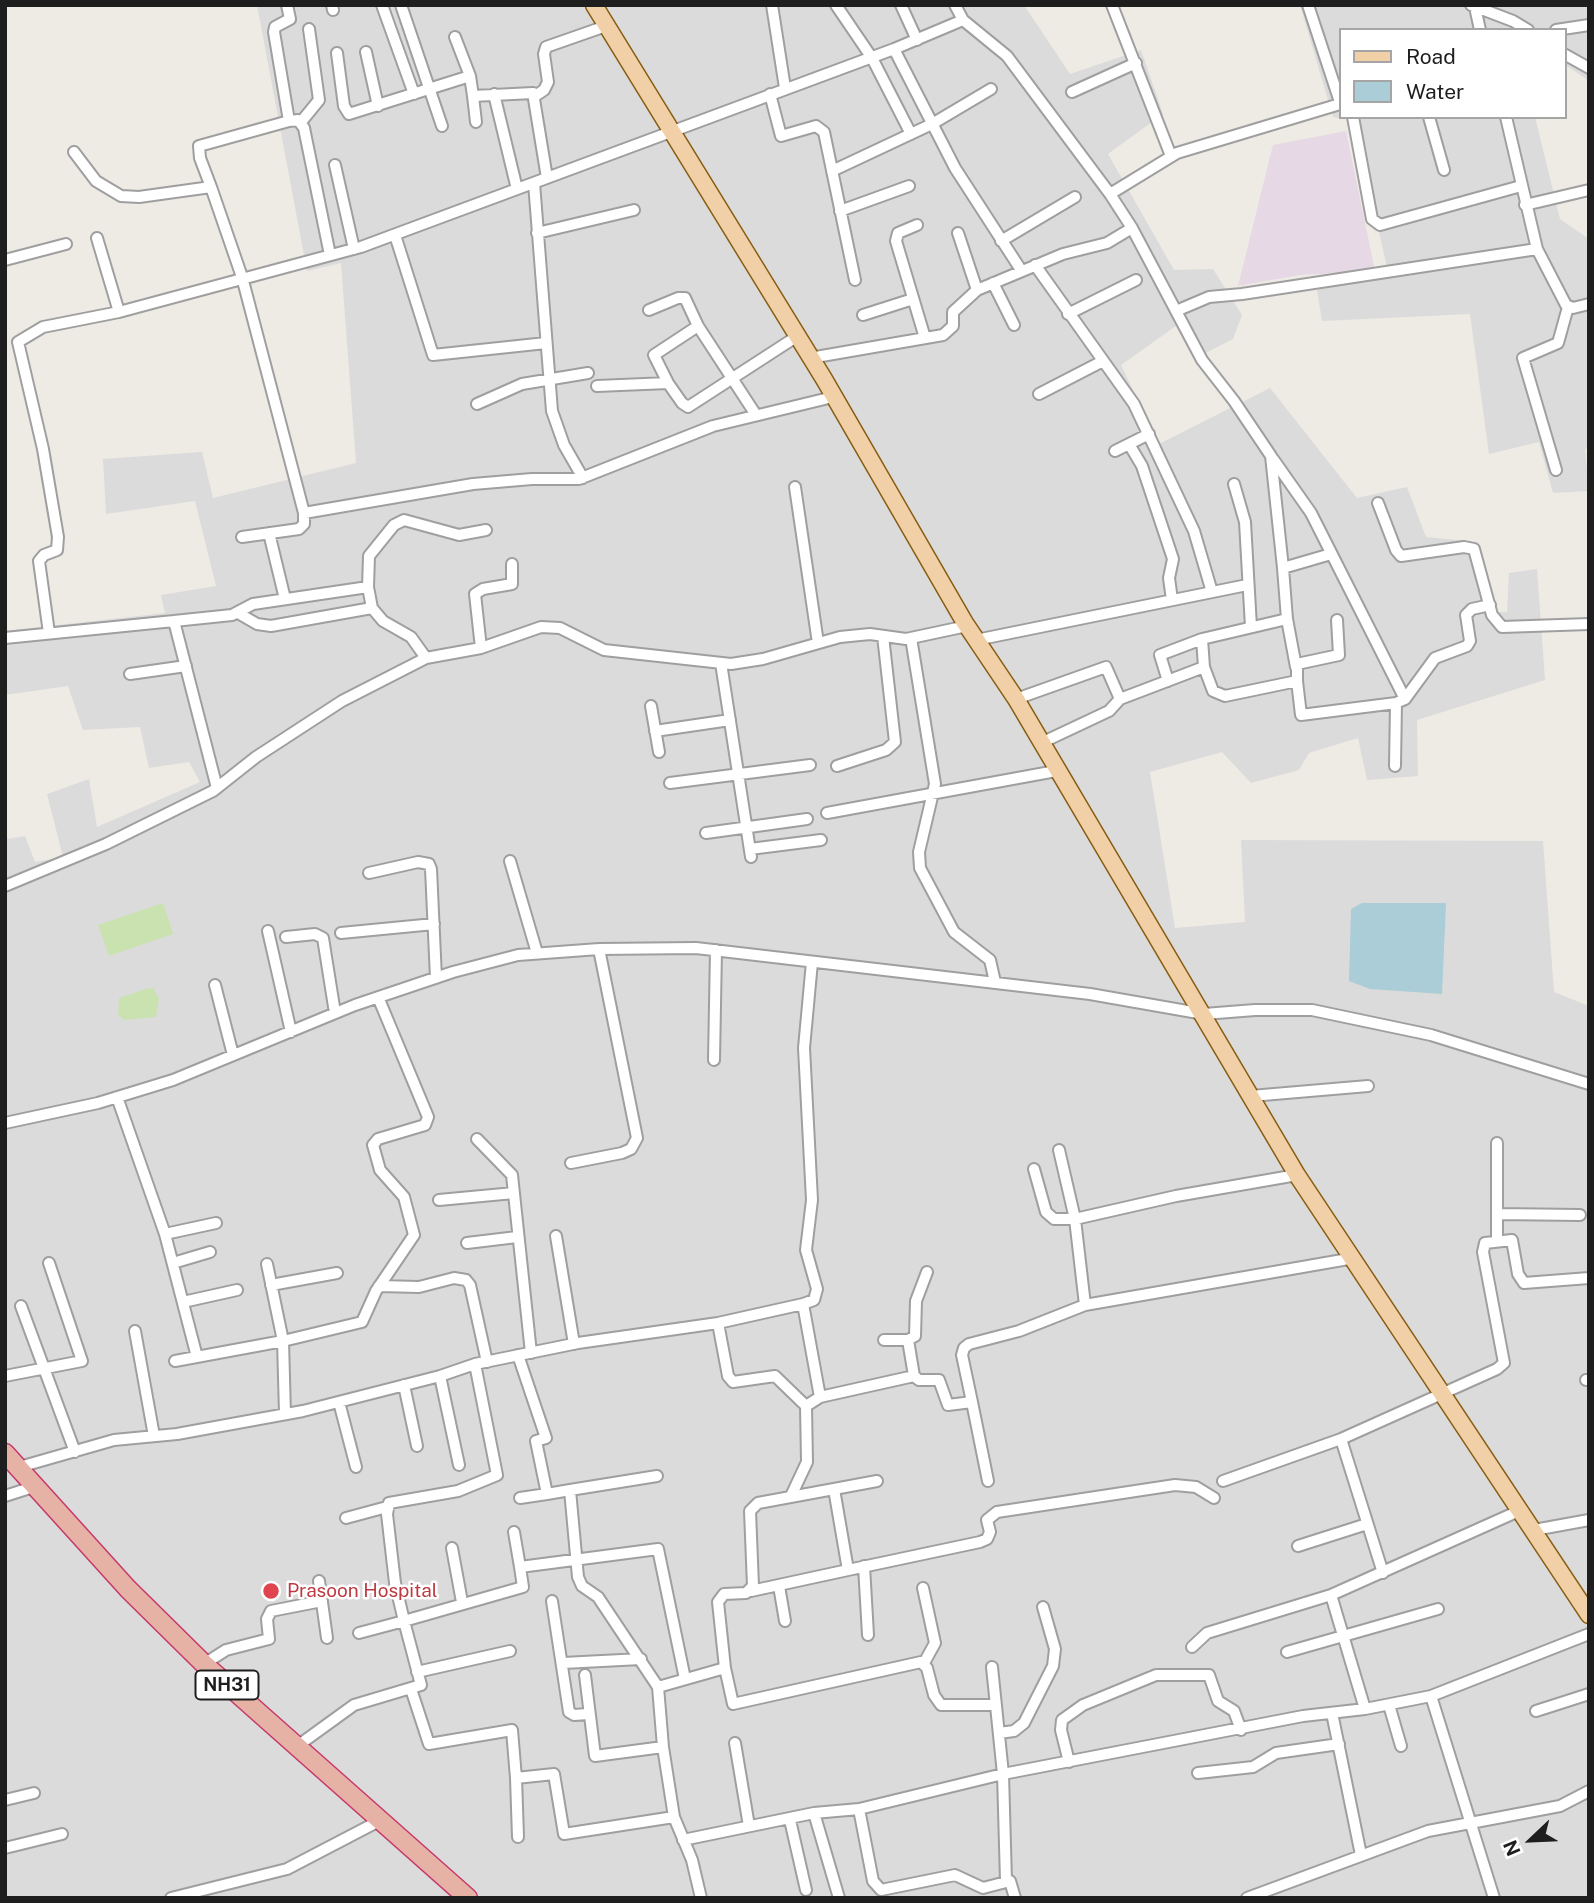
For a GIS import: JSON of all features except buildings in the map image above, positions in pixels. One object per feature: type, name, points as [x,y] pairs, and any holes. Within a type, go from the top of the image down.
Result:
[{"type":"highway","name":"NH31","points":[[11,1460],[33,1487],[204,1664],[468,1898]]},
{"type":"main road","points":[[594,5],[834,397],[972,633],[1016,699],[1105,856],[1204,1014],[1297,1175],[1589,1615]]},
{"type":"street","points":[[287,5],[290,19],[275,27],[274,32],[289,121]]},
{"type":"street","points":[[382,5],[414,94]]},
{"type":"street","points":[[401,5],[442,125]]},
{"type":"street","points":[[772,5],[785,88]]},
{"type":"street","points":[[836,5],[872,58],[911,134]]},
{"type":"street","points":[[901,5],[917,40]]},
{"type":"street","points":[[955,5],[963,20],[1007,56],[1110,194],[1132,228],[1208,368],[1311,513],[1400,701],[1395,766]]},
{"type":"street","points":[[1112,5],[1171,156]]},
{"type":"street","points":[[1308,5],[1338,97]]},
{"type":"street","points":[[1473,6],[1479,28]]},
{"type":"street","points":[[1473,6],[1525,28]]},
{"type":"street","points":[[5,340],[18,342],[46,326],[118,312],[354,249],[872,58],[963,20]]},
{"type":"street","points":[[1566,28],[1589,25]]},
{"type":"street","points":[[535,96],[544,90],[548,82],[544,54],[546,47],[606,26]]},
{"type":"street","points":[[301,122],[319,100],[309,29]]},
{"type":"street","points":[[455,37],[470,76],[477,122]]},
{"type":"street","points":[[894,49],[974,200],[1021,270]]},
{"type":"street","points":[[366,52],[378,106]]},
{"type":"street","points":[[337,53],[346,111],[353,114],[470,76]]},
{"type":"street","points":[[1566,55],[1589,68]]},
{"type":"street","points":[[1072,92],[1136,63]]},
{"type":"street","points":[[832,171],[932,124],[991,89]]},
{"type":"street","points":[[473,96],[529,91],[535,96],[547,178]]},
{"type":"street","points":[[494,94],[517,189]]},
{"type":"street","points":[[770,94],[781,136],[816,126],[823,129],[855,280]]},
{"type":"street","points":[[1110,194],[1171,156],[1200,144],[1338,104]]},
{"type":"street","points":[[1353,119],[1372,219],[1380,225],[1521,186]]},
{"type":"street","points":[[1430,119],[1444,170]]},
{"type":"street","points":[[1507,119],[1537,249],[1568,307],[1558,343],[1523,358],[1556,470]]},
{"type":"street","points":[[242,537],[302,527],[304,513],[242,277],[200,158],[199,146],[289,121],[301,122]]},
{"type":"street","points":[[301,122],[330,255]]},
{"type":"street","points":[[74,152],[96,181],[121,196],[139,197],[211,187]]},
{"type":"street","points":[[335,165],[354,249]]},
{"type":"street","points":[[534,183],[552,411],[561,436],[583,478]]},
{"type":"street","points":[[840,211],[909,186]]},
{"type":"street","points":[[1525,205],[1589,190]]},
{"type":"street","points":[[1001,241],[1075,197]]},
{"type":"street","points":[[537,233],[634,210]]},
{"type":"street","points":[[917,225],[896,236],[925,338]]},
{"type":"street","points":[[810,358],[925,338],[950,331],[953,326],[953,312],[977,289],[1035,265],[1107,243],[1132,228]]},
{"type":"street","points":[[958,233],[977,289]]},
{"type":"street","points":[[395,235],[433,355],[546,343]]},
{"type":"street","points":[[97,238],[118,312]]},
{"type":"street","points":[[5,260],[66,244]]},
{"type":"street","points":[[1176,311],[1209,297],[1537,249]]},
{"type":"street","points":[[1035,265],[1068,314],[1128,392],[1194,531],[1212,592]]},
{"type":"street","points":[[1068,314],[1136,280]]},
{"type":"street","points":[[993,283],[1014,325]]},
{"type":"street","points":[[649,310],[678,298],[685,298],[698,326],[756,415]]},
{"type":"street","points":[[863,315],[913,299]]},
{"type":"street","points":[[1568,307],[1589,304]]},
{"type":"street","points":[[698,326],[654,355],[668,383],[688,407],[796,337]]},
{"type":"street","points":[[18,342],[43,449],[58,537],[57,550],[44,555],[39,561],[49,633]]},
{"type":"street","points":[[1039,394],[1103,361]]},
{"type":"street","points":[[477,404],[514,387],[588,373]]},
{"type":"street","points":[[597,386],[668,383]]},
{"type":"street","points":[[304,513],[473,484],[583,478],[713,426],[834,397]]},
{"type":"street","points":[[1115,451],[1149,434]]},
{"type":"street","points":[[1129,444],[1142,466],[1173,559],[1169,578],[1172,600]]},
{"type":"street","points":[[1271,456],[1287,619],[1301,715],[1400,701],[1435,658],[1467,646],[1471,641],[1466,619],[1468,612],[1490,606]]},
{"type":"street","points":[[1234,484],[1245,522],[1251,627]]},
{"type":"street","points":[[795,487],[818,643]]},
{"type":"street","points":[[1378,503],[1396,550],[1401,556],[1464,547],[1474,549],[1496,622],[1509,628],[1589,624]]},
{"type":"street","points":[[426,658],[411,637],[383,621],[372,608],[368,587],[369,556],[398,522],[411,521],[459,535],[486,530]]},
{"type":"street","points":[[269,533],[285,599]]},
{"type":"street","points":[[1283,568],[1331,554]]},
{"type":"street","points":[[481,648],[475,594],[483,589],[512,584],[512,564]]},
{"type":"street","points":[[5,886],[106,844],[217,788],[256,757],[342,701],[426,658],[481,648],[550,625],[604,650],[721,663],[762,659],[856,634],[911,638],[972,633],[1247,585]]},
{"type":"street","points":[[5,638],[238,613],[248,606],[368,587]]},
{"type":"street","points":[[238,613],[257,624],[271,626],[372,608]]},
{"type":"street","points":[[1168,681],[1160,655],[1202,639],[1287,619]]},
{"type":"street","points":[[1296,667],[1300,663],[1339,655],[1337,620]]},
{"type":"street","points":[[174,621],[217,788]]},
{"type":"street","points":[[837,766],[886,750],[895,742],[883,636]]},
{"type":"street","points":[[911,638],[934,791],[919,852],[920,868],[954,932],[990,960],[995,982]]},
{"type":"street","points":[[1202,639],[1204,667],[1213,691],[1225,696],[1297,681]]},
{"type":"street","points":[[721,663],[751,853],[821,840]]},
{"type":"street","points":[[130,674],[186,666]]},
{"type":"street","points":[[1016,699],[1106,667],[1120,699]]},
{"type":"street","points":[[1041,743],[1109,711],[1120,699],[1204,667]]},
{"type":"street","points":[[651,706],[659,752]]},
{"type":"street","points":[[655,731],[730,720]]},
{"type":"street","points":[[670,783],[810,765]]},
{"type":"street","points":[[827,813],[934,791],[1056,771]]},
{"type":"street","points":[[706,833],[807,819]]},
{"type":"street","points":[[510,861],[537,953]]},
{"type":"street","points":[[369,873],[418,862],[429,864],[436,978]]},
{"type":"street","points":[[341,933],[433,923]]},
{"type":"street","points":[[268,931],[292,1032]]},
{"type":"street","points":[[286,937],[315,934],[323,938],[335,1013]]},
{"type":"street","points":[[5,1123],[117,1097],[233,1055],[335,1013],[436,978],[518,955],[599,949],[716,950],[1090,994],[1204,1014],[1255,1010],[1312,1010],[1431,1035],[1589,1084]]},
{"type":"street","points":[[571,1163],[622,1153],[631,1149],[637,1138],[599,949]]},
{"type":"street","points":[[714,1060],[716,950]]},
{"type":"street","points":[[11,1460],[75,1452],[114,1440],[285,1414],[440,1377],[481,1363],[518,1355],[718,1323],[814,1300],[817,1289],[806,1250],[812,1200],[804,1048],[812,962]]},
{"type":"street","points":[[215,985],[233,1055]]},
{"type":"street","points":[[175,1361],[283,1341],[362,1322],[379,1286],[414,1236],[404,1197],[380,1170],[373,1145],[378,1139],[425,1125],[428,1117],[378,997]]},
{"type":"street","points":[[1251,1096],[1368,1086]]},
{"type":"street","points":[[117,1097],[165,1234],[197,1357]]},
{"type":"street","points":[[477,1139],[508,1169],[514,1193],[531,1353]]},
{"type":"street","points":[[1497,1143],[1497,1240]]},
{"type":"street","points":[[1059,1150],[1075,1219],[1085,1305]]},
{"type":"street","points":[[1034,1169],[1046,1212],[1054,1219],[1075,1219],[1176,1196],[1297,1175]]},
{"type":"street","points":[[439,1200],[514,1193]]},
{"type":"street","points":[[1497,1214],[1580,1215]]},
{"type":"street","points":[[165,1234],[216,1223]]},
{"type":"street","points":[[556,1236],[574,1344]]},
{"type":"street","points":[[467,1244],[517,1237]]},
{"type":"street","points":[[1223,1481],[1341,1439],[1504,1363],[1483,1252],[1485,1243],[1507,1239],[1514,1243],[1518,1274],[1524,1283],[1589,1278]]},
{"type":"street","points":[[173,1263],[210,1252]]},
{"type":"street","points":[[988,1481],[962,1355],[969,1344],[1019,1331],[1085,1305],[1354,1258]]},
{"type":"street","points":[[5,1376],[82,1361],[49,1263]]},
{"type":"street","points":[[267,1264],[283,1341],[285,1414]]},
{"type":"street","points":[[271,1285],[337,1272]]},
{"type":"street","points":[[884,1340],[908,1340],[915,1336],[916,1301],[927,1272]]},
{"type":"street","points":[[346,1518],[387,1507],[394,1500],[458,1491],[497,1475],[470,1285],[466,1280],[454,1278],[419,1287],[379,1286]]},
{"type":"street","points":[[183,1302],[237,1290]]},
{"type":"street","points":[[803,1304],[820,1398]]},
{"type":"street","points":[[21,1307],[75,1452]]},
{"type":"street","points":[[718,1323],[727,1376],[733,1382],[775,1376],[806,1406],[807,1462],[791,1496]]},
{"type":"street","points":[[135,1331],[154,1436]]},
{"type":"street","points":[[908,1340],[914,1376],[919,1380],[939,1380],[948,1405],[972,1402]]},
{"type":"street","points":[[518,1355],[546,1438],[536,1441],[547,1494]]},
{"type":"street","points":[[806,1406],[820,1398],[914,1376]]},
{"type":"street","points":[[440,1377],[459,1465]]},
{"type":"street","points":[[404,1385],[417,1446]]},
{"type":"street","points":[[339,1402],[356,1467]]},
{"type":"street","points":[[1341,1439],[1383,1573]]},
{"type":"street","points":[[520,1498],[657,1476]]},
{"type":"street","points":[[751,1591],[750,1511],[758,1503],[877,1481]]},
{"type":"street","points":[[924,1664],[916,1662],[737,1704],[730,1698],[718,1601],[724,1594],[779,1586],[980,1542],[987,1539],[990,1532],[987,1520],[997,1512],[1175,1485],[1196,1487],[1214,1499]]},
{"type":"street","points":[[5,1496],[33,1487]]},
{"type":"street","points":[[834,1489],[848,1570]]},
{"type":"street","points":[[570,1490],[578,1577],[583,1586],[598,1597],[658,1687],[663,1748],[674,1817],[692,1860],[701,1898]]},
{"type":"street","points":[[296,1747],[354,1705],[421,1685],[395,1583],[387,1507]]},
{"type":"street","points":[[1192,1647],[1208,1633],[1331,1595],[1521,1510]]},
{"type":"street","points":[[1534,1530],[1589,1520]]},
{"type":"street","points":[[1298,1546],[1367,1524]]},
{"type":"street","points":[[359,1633],[461,1602],[523,1587],[514,1532]]},
{"type":"street","points":[[452,1548],[461,1602]]},
{"type":"street","points":[[520,1567],[658,1549],[685,1679]]},
{"type":"street","points":[[864,1566],[869,1634]]},
{"type":"street","points":[[318,1581],[327,1638]]},
{"type":"street","points":[[779,1586],[785,1621]]},
{"type":"street","points":[[923,1588],[936,1643],[924,1664]]},
{"type":"street","points":[[1331,1595],[1365,1709]]},
{"type":"street","points":[[204,1664],[226,1650],[269,1639],[267,1619],[271,1611],[321,1601]]},
{"type":"street","points":[[552,1601],[570,1714],[588,1714]]},
{"type":"street","points":[[999,1733],[1014,1731],[1024,1723],[1053,1666],[1055,1649],[1042,1607]]},
{"type":"street","points":[[1287,1652],[1438,1609]]},
{"type":"street","points":[[683,1840],[814,1813],[859,1809],[1003,1774],[1431,1696],[1589,1634]]},
{"type":"street","points":[[417,1672],[510,1651]]},
{"type":"street","points":[[562,1663],[640,1660]]},
{"type":"street","points":[[924,1664],[941,1705],[996,1705]]},
{"type":"street","points":[[992,1667],[1003,1774],[1006,1881]]},
{"type":"street","points":[[658,1687],[725,1668]]},
{"type":"street","points":[[585,1675],[595,1756],[663,1748]]},
{"type":"street","points":[[1069,1762],[1061,1730],[1062,1720],[1083,1705],[1156,1675],[1209,1675],[1218,1701],[1234,1711],[1241,1730]]},
{"type":"street","points":[[411,1689],[429,1744],[512,1730],[519,1837]]},
{"type":"street","points":[[1536,1711],[1589,1695]]},
{"type":"street","points":[[1431,1696],[1494,1898]]},
{"type":"street","points":[[1389,1705],[1401,1746]]},
{"type":"street","points":[[1332,1713],[1361,1854]]},
{"type":"street","points":[[735,1743],[748,1826]]},
{"type":"street","points":[[1198,1773],[1253,1767],[1276,1753],[1339,1744]]},
{"type":"street","points":[[516,1778],[554,1774],[564,1834],[674,1817]]},
{"type":"street","points":[[1247,1898],[1428,1831],[1560,1806],[1589,1791]]},
{"type":"street","points":[[5,1800],[34,1793]]},
{"type":"street","points":[[859,1809],[873,1881],[881,1890],[955,1875],[983,1888],[1006,1881],[1013,1883],[1016,1898]]},
{"type":"street","points":[[814,1813],[839,1898]]},
{"type":"street","points":[[790,1820],[806,1890]]},
{"type":"street","points":[[171,1898],[191,1890],[287,1870],[380,1821]]},
{"type":"street","points":[[5,1848],[62,1834]]},
{"type":"shaded area","points":[[257,5],[1024,5],[1070,74],[1141,50],[1163,114],[1108,154],[1174,270],[1213,269],[1242,315],[1233,339],[1194,359],[1176,326],[1121,365],[1159,444],[1270,388],[1357,498],[1407,487],[1426,537],[1478,542],[1487,612],[1507,612],[1509,573],[1537,569],[1545,680],[1417,720],[1418,776],[1367,780],[1358,738],[1309,753],[1299,770],[1251,783],[1222,752],[1150,772],[1175,928],[1245,922],[1241,840],[1543,841],[1554,992],[1589,1006],[1589,1898],[5,1898],[5,835],[7,839],[25,836],[35,862],[63,857],[47,794],[89,779],[97,827],[200,782],[189,762],[149,768],[140,727],[83,730],[68,686],[5,695],[5,631],[165,613],[161,595],[216,586],[195,501],[106,514],[103,459],[202,452],[213,498],[356,463],[341,263],[307,271]]},
{"type":"shaded area","points":[[1300,5],[1589,5],[1589,81],[1566,65],[1566,28],[1338,28],[1338,118],[1333,117]]},
{"type":"shaded area","points":[[1346,119],[1535,119],[1560,219],[1589,239],[1589,448],[1585,449],[1589,491],[1553,493],[1539,442],[1489,454],[1470,314],[1322,321],[1317,290],[1387,267],[1353,120]]},
{"type":"shaded area","points":[[1346,131],[1375,271],[1300,275],[1238,286],[1273,145]]},
{"type":"green space","points":[[163,903],[173,934],[109,956],[98,925]]},
{"type":"green space","points":[[149,988],[154,989],[159,999],[156,1017],[124,1020],[118,1014],[119,998]]},
{"type":"water","points":[[1362,903],[1446,903],[1442,994],[1370,989],[1349,981],[1351,909]]},
{"type":"place","name":"Prasoon Hospital","points":[[271,1591]]}]
